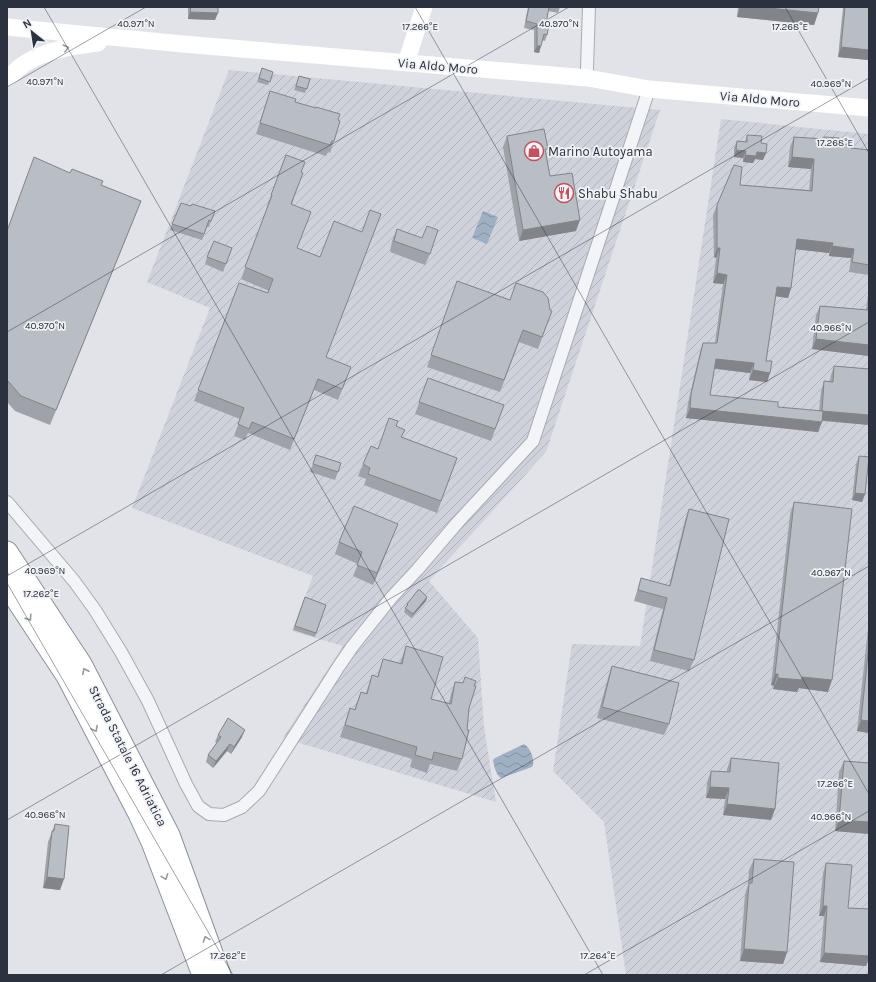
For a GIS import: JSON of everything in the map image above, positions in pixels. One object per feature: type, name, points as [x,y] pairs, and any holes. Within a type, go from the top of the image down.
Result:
[{"type":"highway","name":"Strada Statale 16 Adriatica","points":[[7,552],[81,664],[160,839],[186,907],[220,975]]},
{"type":"highway","name":"Strada Statale 16 Adriatica","points":[[7,585],[67,676],[146,809]]},
{"type":"highway","name":"Strada Statale 16 Adriatica","points":[[186,907],[203,975]]},
{"type":"main road","points":[[406,63],[424,7]]},
{"type":"main road","name":"Via Aldo Moro","points":[[7,27],[588,78],[649,89],[869,108]]},
{"type":"main road","points":[[7,78],[24,64],[46,53],[69,47],[126,38]]},
{"type":"street","points":[[588,78],[589,7]]},
{"type":"street","points":[[7,502],[74,581],[95,610],[121,652],[148,701],[186,784],[198,806],[209,814],[224,815],[242,807],[259,791],[352,647],[391,598],[533,441],[649,89]]},
{"type":"shaded area","points":[[229,70],[660,110],[546,452],[429,581],[478,638],[484,727],[496,802],[283,738],[343,646],[292,631],[313,576],[132,508],[210,308],[147,282]]},
{"type":"shaded area","points":[[721,119],[869,134],[869,975],[626,975],[604,822],[553,771],[572,644],[640,646]]},
{"type":"water","points":[[483,211],[498,217],[487,244],[472,238]]},
{"type":"water","points":[[524,744],[532,754],[532,767],[501,778],[499,777],[493,760]]},
{"type":"building","points":[[191,7],[218,7],[218,13],[190,12]]},
{"type":"building","points":[[529,7],[549,7],[546,24],[549,25],[547,35],[544,34],[541,46],[537,46],[537,24],[526,21]]},
{"type":"building","points":[[759,7],[819,7],[818,13]]},
{"type":"building","points":[[845,7],[869,7],[869,50],[841,47]]},
{"type":"building","points":[[262,68],[273,72],[270,82],[259,78]]},
{"type":"building","points":[[299,76],[310,79],[307,89],[296,86]]},
{"type":"building","points":[[270,91],[296,99],[295,102],[340,114],[338,120],[340,121],[334,141],[332,141],[330,145],[260,123]]},
{"type":"building","points":[[544,129],[548,149],[545,149],[550,176],[572,173],[580,220],[523,230],[507,136]]},
{"type":"building","points":[[747,135],[762,136],[761,143],[767,144],[766,153],[757,152],[756,156],[745,155],[746,151],[736,150],[737,141],[747,142]]},
{"type":"building","points":[[794,137],[824,139],[824,137],[839,138],[839,144],[852,145],[851,148],[869,150],[869,265],[852,262],[854,249],[832,246],[833,243],[797,239],[791,288],[777,287],[766,361],[772,361],[770,373],[753,370],[754,363],[716,359],[710,395],[778,402],[778,407],[823,411],[822,422],[690,408],[691,394],[703,343],[717,343],[727,275],[717,273],[720,248],[717,248],[717,205],[734,165],[742,167],[740,185],[812,191],[814,159],[792,157]]},
{"type":"building","points":[[286,155],[305,162],[301,172],[303,173],[291,204],[311,212],[297,248],[320,257],[334,221],[362,232],[370,210],[381,214],[326,357],[351,367],[342,389],[318,379],[294,439],[252,422],[249,429],[238,424],[244,408],[198,390],[239,283],[268,293],[273,279],[245,267]]},
{"type":"building","points":[[34,157],[70,173],[72,169],[103,181],[101,185],[141,201],[56,410],[21,396],[7,380],[7,231]]},
{"type":"building","points":[[181,203],[191,206],[192,204],[215,211],[211,221],[209,220],[204,234],[172,224]]},
{"type":"building","points":[[427,226],[438,230],[430,254],[394,241],[397,229],[422,238]]},
{"type":"building","points":[[214,241],[232,248],[226,264],[207,257]]},
{"type":"building","points":[[457,281],[510,300],[516,283],[543,292],[548,298],[550,310],[552,311],[542,337],[523,330],[504,380],[431,355]]},
{"type":"building","points":[[820,306],[868,310],[869,306],[869,345],[816,339]]},
{"type":"building","points":[[834,366],[869,369],[869,415],[822,411],[824,381],[833,382]]},
{"type":"building","points":[[428,378],[504,405],[495,429],[419,402]]},
{"type":"building","points":[[389,418],[398,421],[396,426],[405,430],[401,437],[457,458],[441,501],[368,474],[370,468],[363,464],[371,446],[378,449]]},
{"type":"building","points":[[316,455],[341,463],[338,472],[313,464]]},
{"type":"building","points":[[859,456],[869,457],[865,494],[855,493]]},
{"type":"building","points":[[794,502],[852,509],[832,680],[802,677],[802,680],[778,678],[778,674],[775,674]]},
{"type":"building","points":[[354,506],[398,524],[377,573],[357,565],[362,552],[339,542]]},
{"type":"building","points":[[689,509],[729,519],[694,660],[654,650],[667,598],[638,590],[641,578],[670,586]]},
{"type":"building","points":[[418,590],[420,590],[427,597],[413,614],[405,608]]},
{"type":"building","points":[[305,597],[326,605],[316,633],[295,626]]},
{"type":"building","points":[[869,645],[869,721],[861,720]]},
{"type":"building","points":[[406,646],[443,657],[431,699],[451,704],[455,682],[463,683],[465,677],[476,681],[474,686],[476,686],[469,708],[467,730],[469,730],[462,759],[434,752],[432,760],[415,755],[417,747],[345,725],[350,708],[355,710],[361,692],[367,694],[372,675],[378,677],[383,659],[402,664]]},
{"type":"building","points":[[612,666],[679,683],[669,724],[602,707]]},
{"type":"building","points":[[228,718],[245,730],[234,747],[230,744],[216,761],[208,755],[221,737],[218,735]]},
{"type":"building","points":[[731,758],[779,763],[775,809],[727,804],[729,788],[710,787],[711,771],[730,772]]},
{"type":"building","points":[[844,761],[869,763],[869,822],[839,820]]},
{"type":"building","points":[[55,824],[69,826],[64,879],[47,877],[52,831],[54,831]]},
{"type":"building","points":[[754,859],[794,862],[787,952],[744,949],[749,883],[752,883]]},
{"type":"building","points":[[826,863],[852,865],[848,908],[869,909],[869,956],[824,953],[827,906],[823,906]]},
{"type":"place","name":"Marino Autoyama","points":[[534,151]]},
{"type":"place","name":"Shabu Shabu","points":[[564,193]]}]
